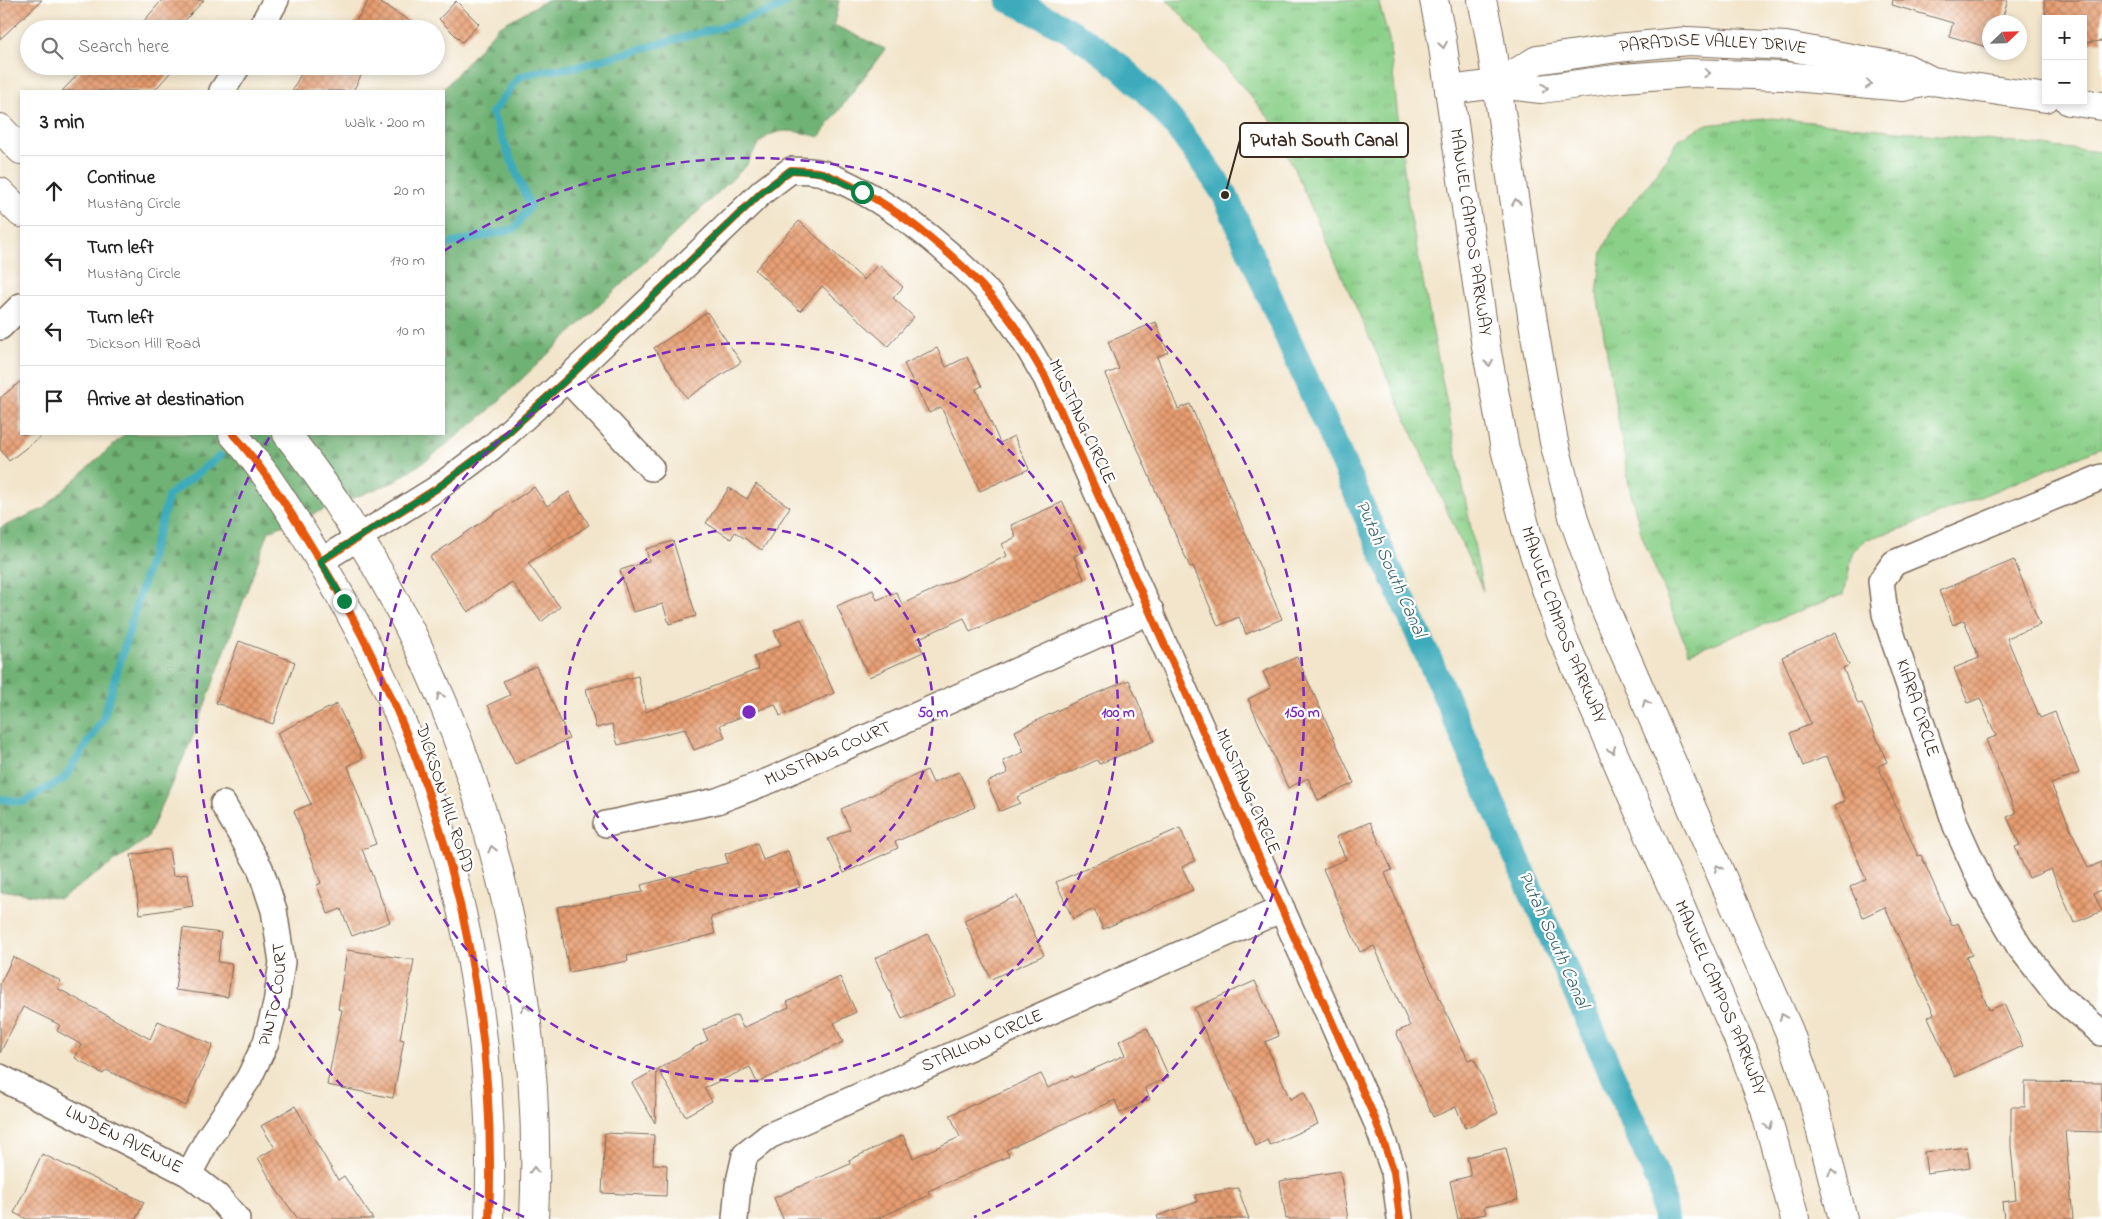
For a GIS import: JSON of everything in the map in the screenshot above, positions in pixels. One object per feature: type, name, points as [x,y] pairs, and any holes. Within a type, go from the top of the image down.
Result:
[{"type":"main road","name":"MANUEL CAMPOS PARKWAY","points":[[1434,0],[1442,40],[1486,347],[1505,449],[1526,533],[1561,633],[1743,1050],[1765,1110],[1795,1219]]},
{"type":"main road","points":[[1482,0],[1554,442],[1574,520],[1607,613],[1789,1030],[1813,1100],[1843,1219]]},
{"type":"main road","name":"PARADISE VALLEY DRIVE","points":[[1449,90],[1497,84],[1537,60],[1617,48],[1688,41],[1786,46],[1906,68],[1932,81],[2042,97]]},
{"type":"main road","points":[[2087,104],[2102,106]]},
{"type":"main road","points":[[0,128],[20,149]]},
{"type":"main road","points":[[0,192],[20,212]]},
{"type":"main road","name":"DICKSON HILL ROAD","points":[[234,435],[275,489],[349,609],[399,712],[424,776],[446,843],[461,903],[476,980],[484,1043],[490,1112],[489,1219]]},
{"type":"main road","name":"DICKSON HILL ROAD","points":[[288,435],[336,500],[412,633],[465,759],[488,830],[504,892],[521,976],[529,1037],[534,1106],[534,1219]]},
{"type":"street","points":[[265,20],[276,0]]},
{"type":"street","points":[[223,90],[232,75]]},
{"type":"street","name":"MUSTANG CIRCLE","points":[[320,561],[436,489],[492,447],[567,379],[762,192],[791,170],[823,173],[862,192],[916,226],[966,270],[1012,323],[1046,378],[1376,1121],[1394,1172],[1400,1219]]},
{"type":"street","points":[[0,327],[20,307]]},
{"type":"street","points":[[567,379],[651,468]]},
{"type":"street","name":"KIARA CIRCLE","points":[[2102,477],[1894,563],[1881,581],[1886,614],[1956,826],[1983,886],[2019,946],[2059,997],[2102,1034]]},
{"type":"street","name":"MUSTANG COURT","points":[[606,824],[717,801],[771,780],[1151,611]]},
{"type":"street","name":"PINTO COURT","points":[[189,1174],[207,1140],[249,1078],[266,1042],[276,1004],[282,962],[274,910],[260,868],[223,804]]},
{"type":"street","name":"STALLION CIRCLE","points":[[735,1219],[738,1186],[745,1155],[769,1136],[1282,909]]},
{"type":"street","name":"LINDEN AVENUE","points":[[0,1077],[189,1174],[217,1196],[236,1219]]},
{"type":"green space","points":[[547,0],[839,0],[834,25],[885,49],[819,137],[783,131],[776,132],[764,139],[756,148],[746,166],[486,413],[432,456],[394,482],[269,531],[195,732],[147,839],[60,899],[0,890],[0,528],[43,509],[124,435],[445,435],[445,90],[443,90],[498,27]]},
{"type":"green space","points":[[1166,0],[1378,0],[1389,39],[1408,203],[1483,591],[1274,124],[1173,5]]},
{"type":"green space","points":[[1772,118],[2102,152],[2102,447],[1904,528],[1867,539],[1853,551],[1844,594],[1689,653],[1642,536],[1630,490],[1597,294],[1602,252],[1617,222],[1651,181],[1679,139],[1705,125]]},
{"type":"building","points":[[0,0],[42,0],[20,20],[0,39]]},
{"type":"building","points":[[162,0],[204,0],[185,20],[145,20]]},
{"type":"building","points":[[369,0],[376,0],[408,20],[357,20]]},
{"type":"building","points":[[1893,0],[2008,0],[2003,15],[1982,15],[1982,46],[1949,36],[1953,23],[1892,5]]},
{"type":"building","points":[[2044,0],[2102,0],[2102,41],[2087,43],[2087,15],[2046,15]]},
{"type":"building","points":[[456,1],[479,24],[462,42],[445,25],[445,20],[439,19]]},
{"type":"building","points":[[77,75],[168,75],[155,90],[63,90]]},
{"type":"building","points":[[300,75],[361,75],[354,90],[293,90]]},
{"type":"building","points":[[799,221],[864,280],[878,264],[903,287],[893,298],[914,317],[888,346],[822,286],[800,311],[755,270]]},
{"type":"building","points":[[707,312],[741,362],[687,398],[654,348]]},
{"type":"building","points":[[1156,322],[1168,352],[1157,357],[1178,409],[1190,404],[1282,619],[1246,634],[1239,617],[1218,626],[1193,566],[1190,567],[1153,485],[1106,374],[1119,369],[1108,342]]},
{"type":"building","points":[[937,348],[946,367],[967,357],[982,386],[976,389],[1000,443],[1014,436],[1029,469],[980,491],[941,407],[929,413],[904,364]]},
{"type":"building","points":[[20,382],[20,435],[43,435],[9,461],[0,449],[0,398]]},
{"type":"building","points":[[756,484],[790,507],[762,550],[735,532],[731,539],[706,523],[729,488],[747,499]]},
{"type":"building","points":[[534,487],[547,506],[569,492],[589,525],[528,563],[560,607],[541,622],[512,582],[468,612],[430,557]]},
{"type":"building","points":[[1063,502],[1084,551],[1074,556],[1084,579],[970,632],[964,618],[917,639],[923,652],[869,677],[837,606],[873,590],[877,600],[896,592],[902,604],[1007,556],[1002,544],[1016,537],[1011,525]]},
{"type":"building","points":[[673,541],[696,616],[669,624],[663,604],[633,612],[620,570],[649,561],[646,549]]},
{"type":"building","points":[[2014,560],[2040,625],[2007,638],[2040,718],[2055,712],[2079,773],[2051,784],[2088,868],[2102,862],[2102,890],[2094,893],[2102,911],[2074,923],[2051,869],[2029,878],[2015,847],[2020,845],[2007,817],[2016,813],[1986,740],[1996,736],[1980,698],[1968,703],[1954,668],[1979,658],[1964,620],[1953,625],[1939,591]]},
{"type":"building","points":[[801,619],[834,693],[780,716],[775,704],[720,725],[725,738],[694,750],[685,729],[618,745],[612,724],[596,728],[586,689],[638,676],[646,712],[759,669],[754,657],[781,645],[774,631]]},
{"type":"building","points":[[1835,633],[1849,665],[1843,668],[1858,704],[1862,703],[1887,762],[1878,766],[1918,856],[1921,855],[1952,926],[1958,923],[1972,955],[1966,957],[1989,1010],[2004,1004],[2023,1046],[1955,1077],[1928,1017],[1934,1014],[1885,907],[1863,917],[1850,887],[1866,879],[1834,806],[1845,801],[1827,756],[1803,766],[1790,733],[1811,724],[1782,657]]},
{"type":"building","points":[[239,641],[295,662],[273,724],[216,703]]},
{"type":"building","points":[[1297,657],[1354,783],[1318,800],[1308,778],[1288,788],[1248,699],[1271,688],[1263,672]]},
{"type":"building","points":[[536,666],[569,739],[515,764],[488,705],[510,695],[503,681]]},
{"type":"building","points":[[1129,680],[1154,741],[1099,764],[1097,760],[1017,797],[1020,803],[1000,811],[987,782],[1008,773],[1003,761],[1024,752],[1015,731],[1073,703]]},
{"type":"building","points":[[337,704],[363,758],[348,766],[376,844],[362,849],[390,922],[352,936],[341,909],[328,914],[317,885],[321,883],[294,811],[311,804],[277,733]]},
{"type":"building","points":[[927,770],[933,783],[959,772],[975,807],[895,842],[898,848],[844,873],[828,839],[850,829],[841,809]]},
{"type":"building","points":[[1370,822],[1392,870],[1385,873],[1420,956],[1468,1060],[1474,1058],[1498,1113],[1465,1128],[1456,1107],[1433,1117],[1396,1032],[1410,1026],[1374,946],[1360,952],[1323,869],[1346,859],[1336,837]]},
{"type":"building","points":[[1180,828],[1195,861],[1182,867],[1193,890],[1103,929],[1094,909],[1073,919],[1056,882]]},
{"type":"building","points":[[757,843],[763,860],[788,851],[800,887],[711,917],[715,934],[627,956],[628,961],[569,972],[557,907],[643,892],[641,885],[728,863],[725,854]]},
{"type":"building","points":[[169,849],[173,876],[188,874],[193,906],[140,914],[131,855]]},
{"type":"building","points":[[1017,896],[1044,955],[991,979],[964,920]]},
{"type":"building","points":[[183,928],[221,933],[218,962],[232,964],[228,997],[175,990]]},
{"type":"building","points":[[928,934],[956,995],[902,1019],[875,958]]},
{"type":"building","points":[[347,950],[414,960],[400,1039],[404,1040],[393,1098],[327,1085],[342,1010],[338,1009]]},
{"type":"building","points":[[13,957],[61,981],[57,988],[150,1039],[158,1021],[213,1045],[186,1106],[106,1070],[103,1074],[75,1058],[82,1045],[57,1031],[60,1025],[23,1007],[0,1053],[0,984]]},
{"type":"building","points":[[840,977],[856,1012],[834,1023],[843,1042],[757,1083],[750,1067],[704,1088],[712,1101],[685,1116],[658,1069],[708,1040],[703,1030],[737,1015],[743,1028],[789,1007],[787,1002]]},
{"type":"building","points":[[1255,981],[1279,1036],[1265,1042],[1290,1099],[1304,1092],[1318,1124],[1270,1145],[1267,1140],[1256,1146],[1194,1008]]},
{"type":"building","points":[[1147,1028],[1169,1077],[1145,1088],[1150,1099],[1120,1113],[1115,1100],[1006,1150],[1009,1156],[928,1191],[930,1195],[876,1219],[783,1219],[774,1198],[850,1164],[849,1160],[903,1135],[913,1158],[960,1137],[950,1115],[1041,1074],[1048,1088],[1073,1076],[1074,1078],[1125,1055],[1119,1041]]},
{"type":"building","points":[[657,1069],[655,1123],[632,1083]]},
{"type":"building","points":[[2025,1082],[2102,1083],[2101,1132],[2065,1131],[2073,1219],[2004,1219],[2002,1202],[2016,1200],[2011,1147],[2011,1107],[2025,1107]]},
{"type":"building","points":[[295,1106],[338,1180],[344,1176],[373,1219],[298,1219],[276,1189],[258,1158],[275,1148],[261,1126]]},
{"type":"building","points":[[605,1133],[654,1135],[653,1164],[667,1165],[666,1196],[602,1193]]},
{"type":"building","points":[[1967,1147],[1970,1167],[1927,1173],[1924,1152]]},
{"type":"building","points":[[1506,1148],[1518,1200],[1484,1207],[1486,1214],[1458,1219],[1450,1181],[1471,1176],[1467,1157]]},
{"type":"building","points":[[42,1154],[144,1202],[136,1219],[27,1219],[14,1213]]},
{"type":"building","points":[[1340,1171],[1348,1219],[1286,1219],[1280,1181]]},
{"type":"building","points":[[1238,1188],[1249,1219],[1158,1219],[1157,1216],[1197,1202],[1195,1195]]},
{"type":"waterway","points":[[445,245],[514,229],[530,206],[492,113],[519,77],[535,72],[575,67],[732,24],[778,8],[790,0]]},
{"type":"waterway","name":"Putah South Canal","points":[[1008,0],[1072,32],[1124,71],[1147,92],[1168,116],[1225,195],[1660,1184],[1665,1219]]},
{"type":"waterway","points":[[0,799],[23,802],[64,779],[103,719],[169,495],[220,456]]},
{"type":"cycle path","points":[[321,561],[436,489],[492,447],[567,379],[762,192],[791,170],[813,171],[825,174],[877,200],[929,237],[975,279],[1013,324],[1046,378],[1376,1121],[1394,1172],[1400,1219]]},
{"type":"cycle path","points":[[234,435],[268,479],[289,511],[319,559],[361,635],[398,713],[429,794],[453,876],[472,960],[484,1046],[490,1132],[489,1219]]},
{"type":"place","name":"Putah South Canal","points":[[1225,195]]},
{"type":"route","points":[[344,601],[320,561],[436,489],[492,447],[567,379],[762,192],[791,170],[823,173],[862,192]]}]
